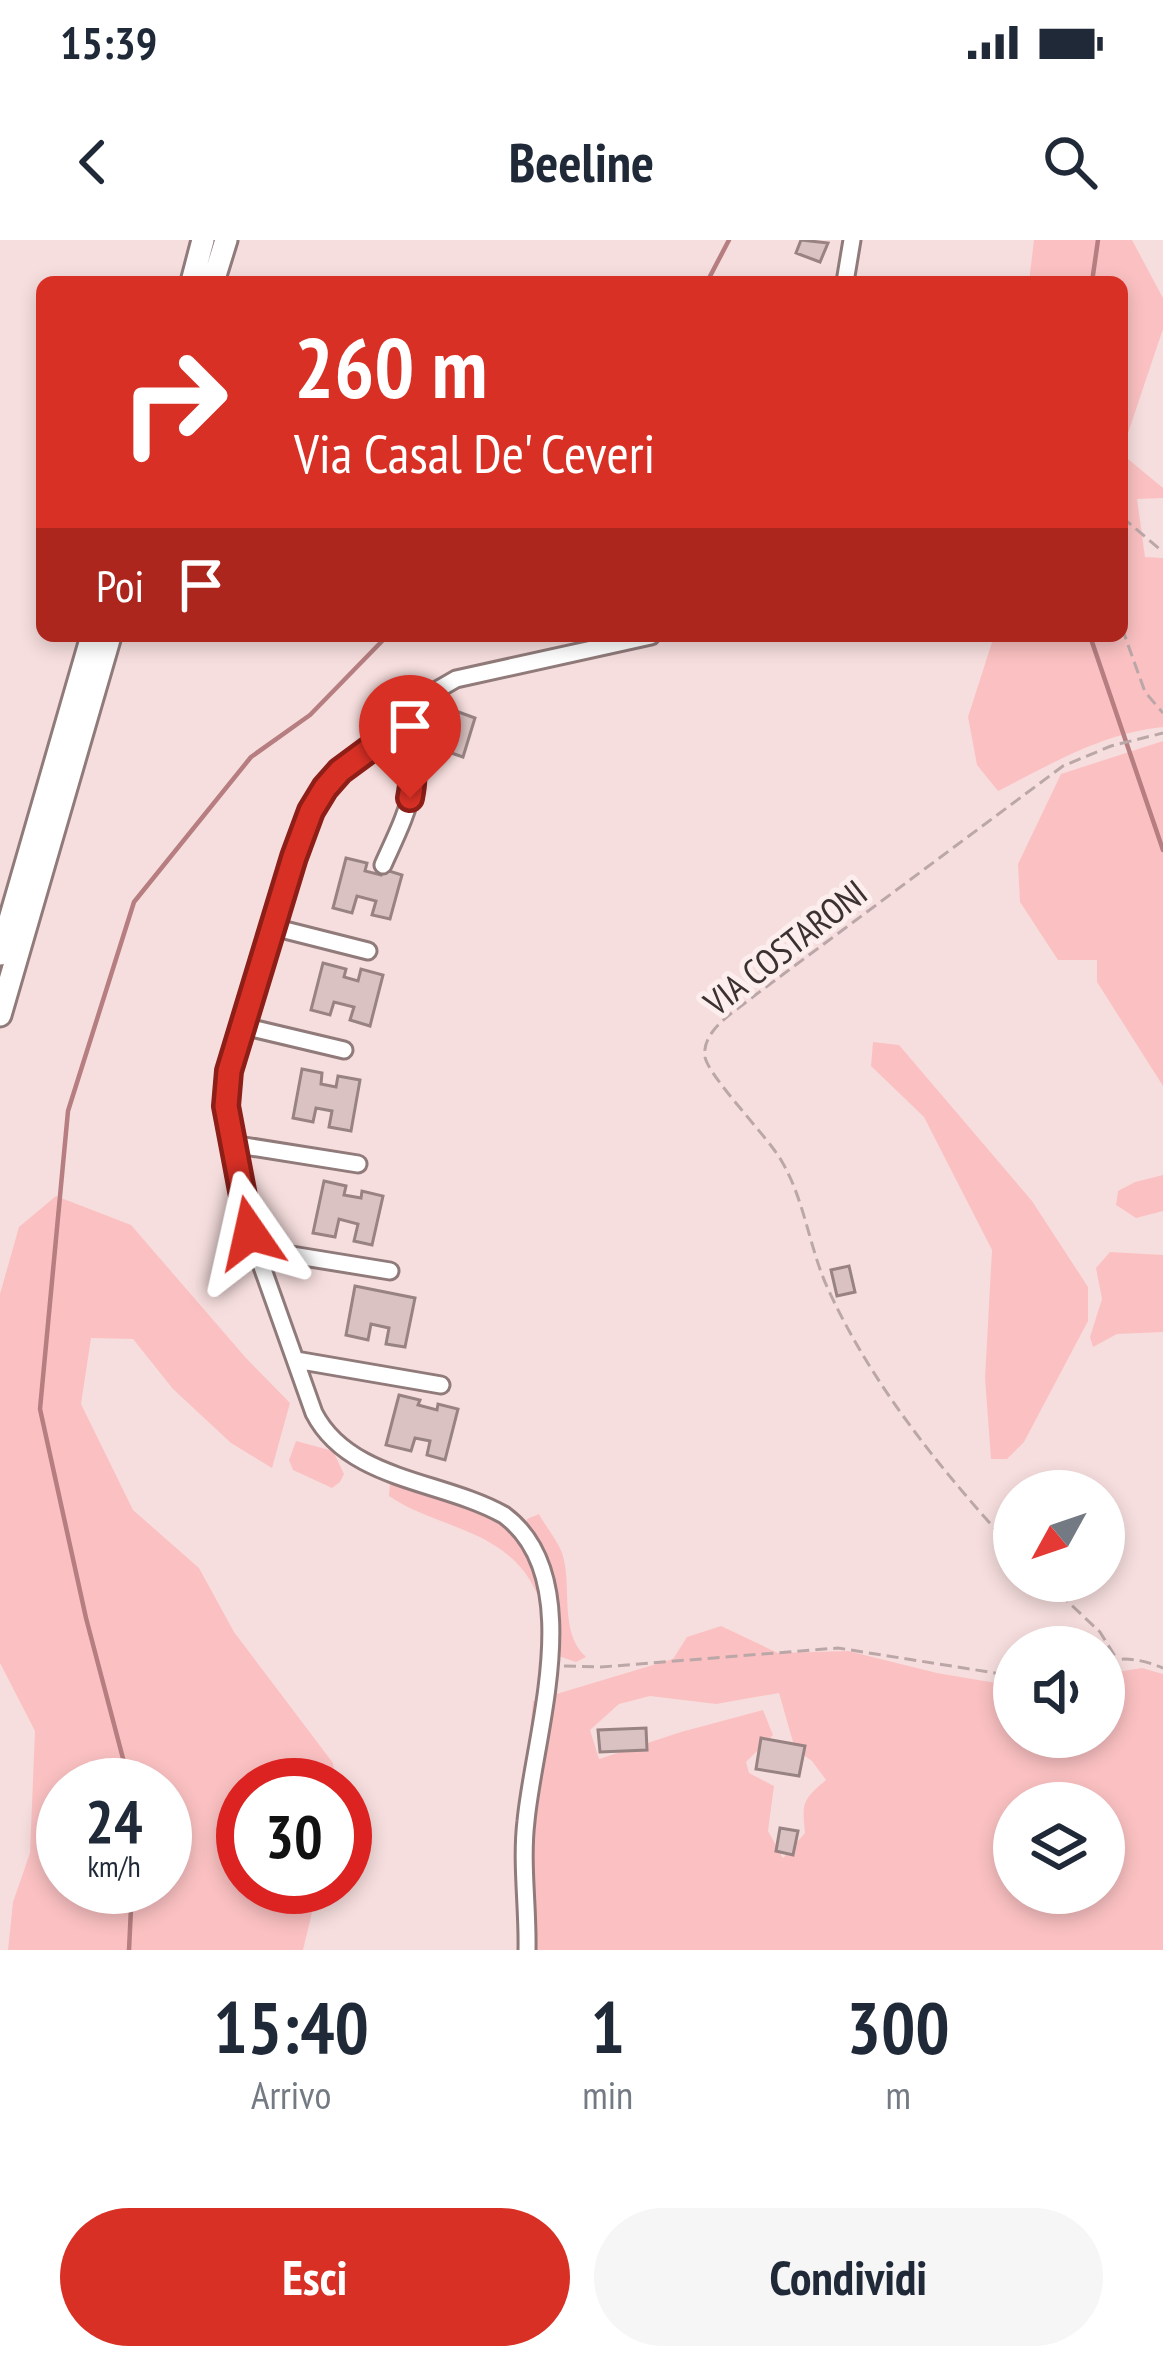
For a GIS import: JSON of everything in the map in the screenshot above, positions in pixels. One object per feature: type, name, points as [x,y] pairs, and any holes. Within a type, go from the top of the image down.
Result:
[{"type":"highway","points":[[193,276],[202,240]]},
{"type":"highway","points":[[215,276],[226,240]]},
{"type":"highway","points":[[0,954],[90,642]]},
{"type":"highway","points":[[0,1015],[108,642]]},
{"type":"street","points":[[845,276],[852,240]]},
{"type":"street","points":[[527,1950],[525,1824],[550,1665],[552,1622],[535,1554],[521,1530],[493,1509],[348,1453],[322,1429],[254,1249],[232,1144],[226,1087],[311,811],[340,771],[423,698],[456,679],[624,642]]},
{"type":"street","points":[[340,771],[386,737],[398,741],[409,754],[413,773],[406,812],[382,865]]},
{"type":"street","points":[[273,927],[368,950]]},
{"type":"street","points":[[242,1026],[344,1050]]},
{"type":"street","points":[[232,1144],[358,1164]]},
{"type":"street","points":[[254,1249],[391,1271]]},
{"type":"street","points":[[296,1360],[441,1385]]},
{"type":"path","points":[[1128,522],[1163,552]]},
{"type":"path","points":[[1127,642],[1145,692],[1163,712]]},
{"type":"path","name":"VIA COSTARONI","points":[[993,1527],[953,1482],[874,1374],[822,1275],[789,1174],[710,1069],[706,1042],[710,1033],[754,996],[1063,766],[1111,746],[1163,733]]},
{"type":"path","points":[[1068,1602],[1094,1626]]},
{"type":"path","points":[[550,1665],[601,1667],[838,1648],[993,1673]]},
{"type":"path","points":[[1125,1658],[1163,1668]]},
{"type":"shaded area","points":[[1034,240],[1132,240],[1163,298],[1163,329],[1128,433],[1128,276],[1030,276]]},
{"type":"shaded area","points":[[1128,459],[1163,488],[1163,498],[1137,499],[1145,557],[1163,558],[1163,727],[1098,743],[998,791],[977,765],[968,717],[992,642],[1128,642]]},
{"type":"shaded area","points":[[1163,741],[1163,1086],[1097,982],[1097,960],[1058,960],[1020,902],[1018,864],[1061,774]]},
{"type":"shaded area","points":[[873,1042],[899,1045],[1032,1201],[1088,1287],[1088,1321],[1024,1442],[1007,1459],[991,1459],[985,1378],[992,1250],[924,1117],[871,1066]]},
{"type":"shaded area","points":[[1163,1175],[1163,1211],[1136,1218],[1116,1205],[1118,1191]]},
{"type":"shaded area","points":[[56,1196],[131,1225],[290,1403],[272,1468],[231,1443],[173,1389],[133,1339],[91,1338],[81,1404],[133,1510],[199,1568],[234,1632],[329,1758],[216,1758],[216,1914],[312,1914],[303,1950],[8,1950],[13,1902],[30,1853],[35,1731],[0,1663],[0,1294],[19,1227]]},
{"type":"shaded area","points":[[1110,1252],[1163,1255],[1163,1332],[1117,1334],[1093,1347],[1090,1337],[1102,1299],[1096,1268]]},
{"type":"shaded area","points":[[296,1441],[333,1451],[344,1474],[340,1482],[332,1488],[293,1470],[289,1460]]},
{"type":"shaded area","points":[[390,1482],[461,1502],[526,1537],[527,1519],[539,1514],[563,1556],[569,1623],[586,1657],[576,1662],[555,1655],[546,1638],[538,1595],[508,1555],[476,1535],[405,1506],[389,1496]]},
{"type":"shaded area","points":[[721,1626],[778,1653],[848,1651],[993,1682],[993,1758],[1125,1758],[1125,1671],[1142,1668],[1163,1674],[1163,1950],[532,1950],[518,1856],[533,1701],[673,1659],[687,1637]],"holes":[[[779,1693],[795,1749],[826,1780],[804,1808],[805,1833],[783,1858],[768,1831],[774,1786],[749,1773],[746,1762],[773,1735],[763,1710],[599,1759],[590,1730],[619,1704],[650,1696],[716,1704]]]},
{"type":"building","points":[[801,240],[828,243],[820,262],[796,253]]},
{"type":"building","points":[[453,710],[475,718],[463,757],[440,749]]},
{"type":"building","points":[[346,858],[367,863],[365,871],[381,875],[383,869],[402,875],[390,919],[372,915],[376,901],[357,896],[352,913],[333,908]]},
{"type":"building","points":[[323,963],[346,969],[344,977],[358,981],[361,969],[383,975],[370,1026],[350,1020],[354,1007],[334,1002],[330,1015],[311,1010]]},
{"type":"building","points":[[302,1069],[322,1073],[321,1084],[336,1087],[338,1076],[360,1080],[351,1131],[329,1127],[332,1111],[316,1108],[313,1122],[293,1118]]},
{"type":"building","points":[[324,1181],[346,1186],[344,1195],[361,1198],[362,1191],[383,1196],[372,1245],[354,1241],[358,1224],[339,1219],[335,1237],[313,1233]]},
{"type":"building","points":[[849,1266],[855,1292],[837,1296],[831,1270]]},
{"type":"building","points":[[355,1286],[415,1298],[405,1347],[386,1344],[389,1328],[371,1324],[368,1340],[346,1335]]},
{"type":"building","points":[[399,1395],[437,1410],[438,1404],[458,1409],[445,1460],[427,1455],[430,1441],[415,1438],[411,1451],[386,1445]]},
{"type":"building","points":[[646,1728],[647,1750],[600,1752],[598,1730]]},
{"type":"building","points":[[761,1738],[805,1746],[799,1776],[756,1769]]},
{"type":"building","points":[[780,1828],[798,1831],[793,1855],[776,1851]]},
{"type":"waterway","points":[[710,276],[729,240]]},
{"type":"waterway","points":[[1093,276],[1098,240]]},
{"type":"waterway","points":[[123,1758],[40,1409],[68,1111],[134,902],[251,757],[310,715],[381,642]]},
{"type":"waterway","points":[[1092,642],[1163,850]]},
{"type":"waterway","points":[[129,1950],[131,1914]]},
{"type":"route","points":[[250,1233],[226,1087],[294,857],[325,788],[386,737],[404,746],[412,760],[410,798]]}]
